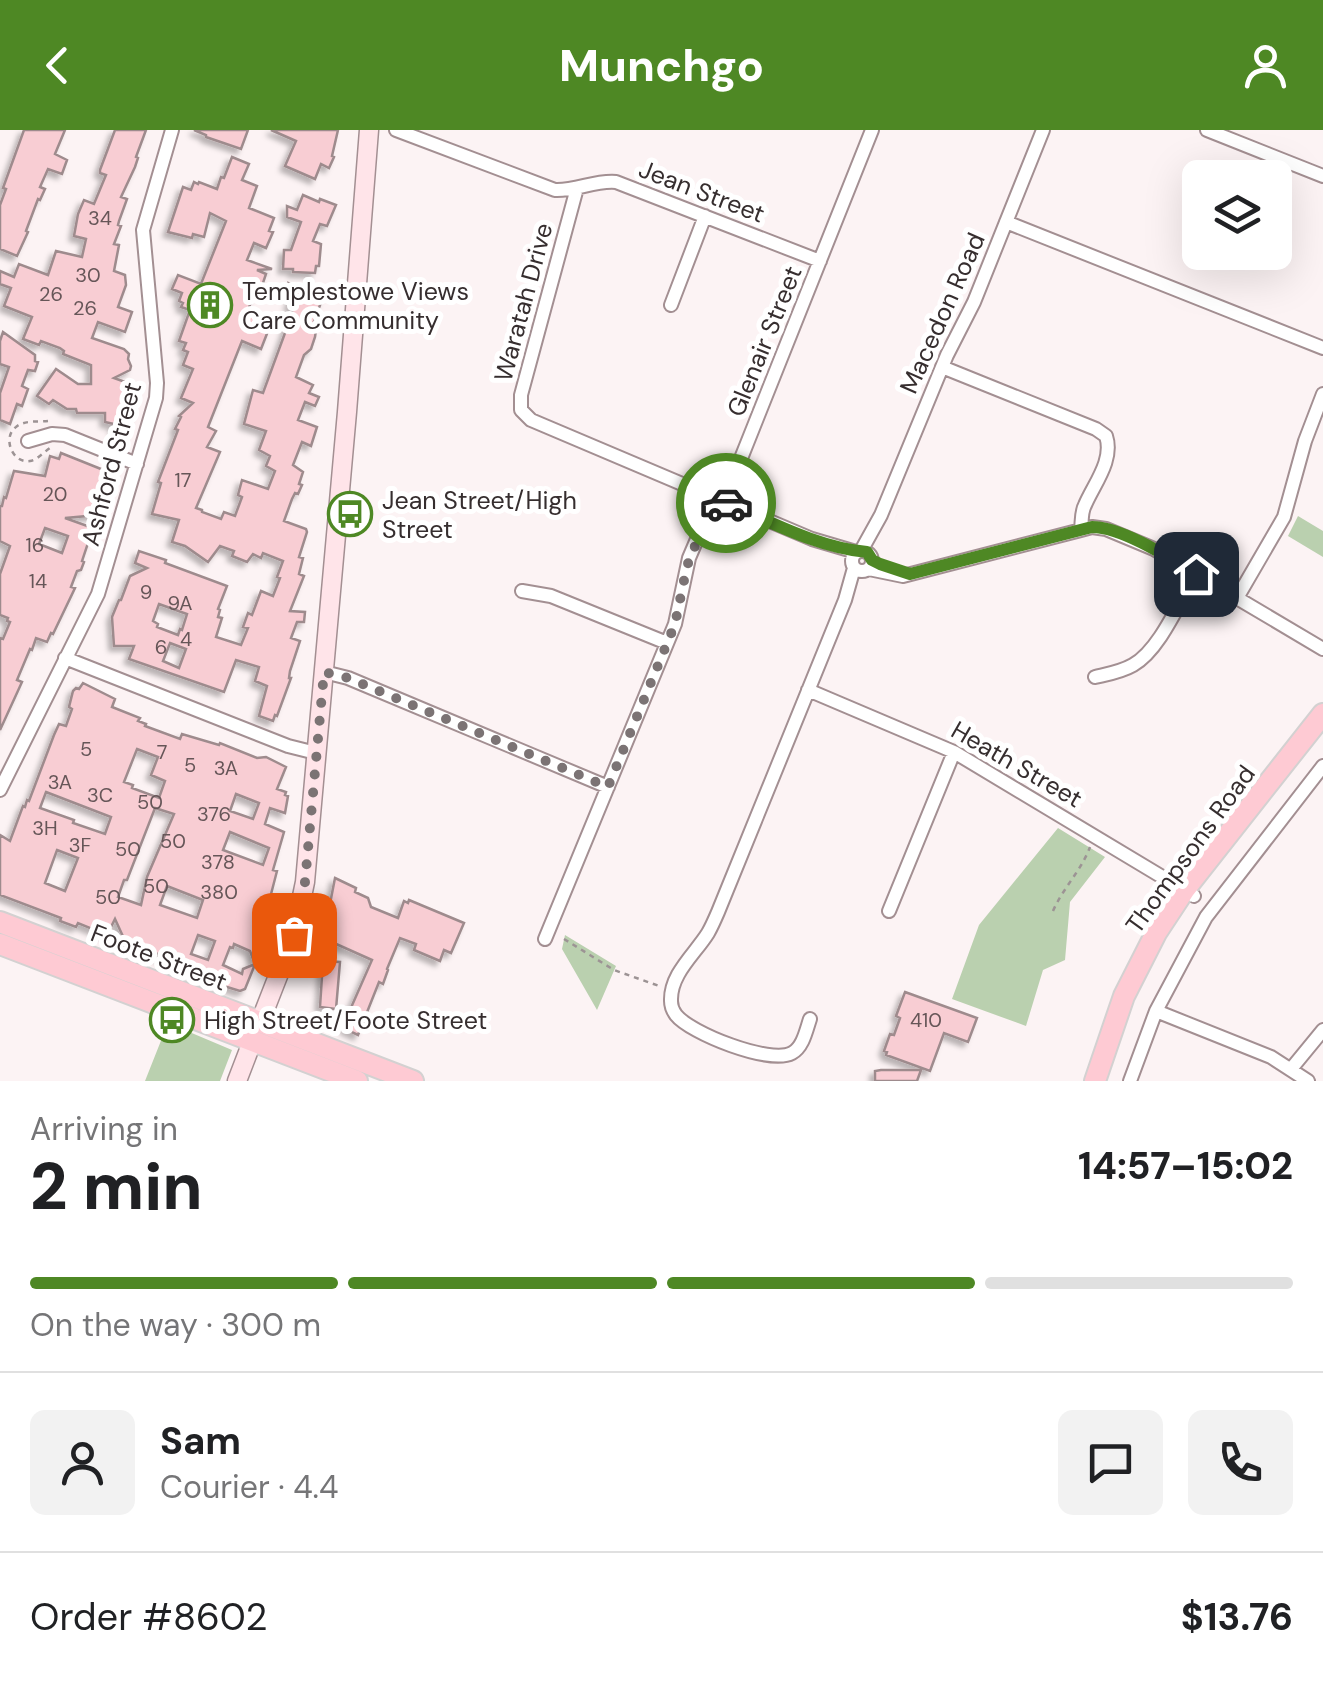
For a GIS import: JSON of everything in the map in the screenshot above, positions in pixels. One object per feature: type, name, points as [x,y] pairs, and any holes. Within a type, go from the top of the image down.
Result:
[{"type":"main road","points":[[237,1081],[285,960],[305,882],[369,130]]},
{"type":"main road","name":"Thompsons Road","points":[[1106,1081],[1138,991],[1189,892],[1323,714]]},
{"type":"main road","name":"Thompsons Road","points":[[1095,1081],[1128,986],[1156,933],[1323,732]]},
{"type":"main road","name":"Foote Street","points":[[0,922],[256,1032],[356,1081]]},
{"type":"main road","name":"Foote Street","points":[[0,944],[412,1081]]},
{"type":"street","name":"Ashford Street","points":[[0,790],[102,583],[156,398],[144,230],[172,130]]},
{"type":"street","name":"Jean Street","points":[[396,130],[548,188],[562,191],[616,182],[820,261]]},
{"type":"street","name":"Glenair Street","points":[[545,939],[677,617],[689,558],[712,504],[726,496],[872,130]]},
{"type":"street","name":"Macedon Road","points":[[672,991],[707,934],[1043,130]]},
{"type":"street","points":[[1207,130],[1323,176]]},
{"type":"street","name":"Waratah Drive","points":[[577,188],[521,395],[522,410],[530,420],[896,576],[1087,528]]},
{"type":"street","points":[[671,305],[705,216]]},
{"type":"street","points":[[1006,222],[1323,348]]},
{"type":"street","points":[[942,367],[1102,432],[1108,440],[1108,452],[1091,496],[1087,528],[1106,529],[1147,546],[1322,649]]},
{"type":"street","points":[[1237,598],[1284,517],[1323,394]]},
{"type":"street","points":[[28,441],[54,434],[66,436],[137,464]]},
{"type":"street","points":[[1095,678],[1130,667],[1145,656],[1196,574]]},
{"type":"street","points":[[522,591],[551,596],[667,643]]},
{"type":"street","points":[[65,658],[288,746],[316,753]]},
{"type":"street","points":[[324,672],[348,678],[608,787]]},
{"type":"street","name":"Heath Street","points":[[808,690],[954,752],[1189,892]]},
{"type":"street","points":[[889,911],[954,752]]},
{"type":"street","name":"Thompsons Road","points":[[1130,1081],[1156,1011],[1213,905],[1323,766]]},
{"type":"street","points":[[672,991],[671,1004],[680,1020],[718,1040],[762,1054],[792,1053],[810,1020]]},
{"type":"street","points":[[1156,1011],[1270,1057],[1308,1081]]},
{"type":"street","points":[[1292,1069],[1323,1030]]},
{"type":"path","points":[[1053,911],[1091,846]]},
{"type":"path","points":[[564,939],[614,970],[672,991]]},
{"type":"green space","points":[[1298,516],[1323,531],[1323,557],[1288,536]]},
{"type":"green space","points":[[1058,828],[1105,857],[1070,902],[1065,960],[1043,970],[1026,1026],[952,999],[979,925]]},
{"type":"green space","points":[[565,935],[616,966],[597,1010],[562,949]]},
{"type":"green space","points":[[168,1023],[232,1050],[220,1081],[145,1081]]},
{"type":"building","points":[[24,130],[65,130],[55,154],[67,160],[62,174],[48,169],[40,187],[45,189],[17,256],[0,249],[0,205]]},
{"type":"building","points":[[115,130],[146,130],[121,197],[127,199],[114,244],[119,245],[114,271],[125,275],[126,285],[118,307],[132,312],[125,332],[98,322],[92,338],[129,354],[130,370],[114,378],[139,387],[129,432],[114,430],[114,424],[105,422],[105,413],[77,413],[76,409],[67,409],[53,400],[49,404],[37,396],[56,369],[78,384],[91,384],[91,365],[63,354],[60,348],[23,339],[32,317],[4,306],[11,288],[0,284],[0,271],[14,277],[19,264],[48,275],[56,251],[82,257],[86,239],[74,236],[78,214],[84,200],[94,204],[106,175],[100,170]]},
{"type":"building","points":[[194,130],[248,130],[241,149]]},
{"type":"building","points":[[271,130],[338,130],[329,168],[321,164],[315,179],[285,166],[296,141]]},
{"type":"building","points":[[232,157],[249,164],[242,180],[257,186],[249,208],[274,218],[266,248],[254,243],[247,260],[272,269],[257,270],[266,274],[248,310],[264,316],[268,331],[261,349],[242,341],[208,427],[216,431],[207,447],[220,452],[196,508],[202,512],[221,519],[224,512],[235,516],[242,497],[238,495],[242,480],[268,489],[275,471],[266,466],[270,456],[259,450],[266,431],[244,424],[253,390],[263,393],[285,333],[293,308],[289,306],[293,295],[285,292],[288,283],[323,297],[312,327],[316,330],[311,349],[304,355],[296,377],[313,385],[309,393],[319,397],[315,406],[305,402],[298,420],[317,427],[311,446],[302,442],[293,465],[303,472],[299,484],[302,485],[284,521],[307,532],[299,557],[303,558],[299,574],[304,576],[290,611],[305,612],[304,622],[297,622],[291,638],[300,641],[291,678],[273,721],[259,716],[267,686],[255,681],[259,667],[236,660],[224,692],[129,659],[134,646],[114,646],[112,617],[119,600],[130,576],[147,568],[135,563],[139,551],[227,586],[218,609],[218,617],[222,618],[216,637],[241,645],[248,628],[243,627],[248,613],[252,615],[261,591],[273,596],[280,578],[277,577],[283,561],[263,553],[261,558],[253,554],[247,562],[220,546],[208,562],[172,542],[179,520],[152,514],[179,416],[193,403],[181,398],[193,369],[183,365],[188,352],[183,350],[186,343],[179,341],[190,310],[181,307],[182,293],[172,289],[178,275],[201,284],[226,221],[210,213],[204,237],[168,232],[183,187],[191,190],[194,182],[199,182],[217,189],[221,177],[224,178]],"holes":[[[159,604],[187,614],[178,635],[157,627],[153,621]],[[170,643],[186,649],[179,668],[163,661]]]},
{"type":"building","points":[[303,195],[336,205],[327,226],[320,224],[313,241],[321,244],[315,273],[283,269],[284,250],[291,250],[301,222],[287,217],[287,206],[297,210]]},
{"type":"building","points":[[3,332],[35,355],[38,362],[35,371],[28,370],[22,386],[28,389],[10,424],[0,420],[0,393],[9,367],[0,364]]},
{"type":"building","points":[[61,453],[111,473],[98,515],[65,518],[93,528],[84,562],[53,634],[47,642],[36,638],[30,649],[17,680],[22,682],[0,730],[0,638],[3,639],[10,622],[0,615],[0,574],[10,546],[0,541],[0,506],[14,471],[45,476],[50,456],[59,459]],"holes":[[[45,528],[68,536],[62,553],[39,544]]]},
{"type":"building","points":[[83,683],[115,699],[112,707],[140,718],[138,721],[145,726],[180,739],[182,734],[220,743],[286,767],[277,789],[288,796],[285,813],[270,808],[265,824],[284,832],[273,870],[277,871],[270,898],[274,904],[258,934],[266,937],[245,989],[227,987],[178,968],[179,965],[158,954],[130,946],[115,919],[107,935],[78,923],[76,927],[0,895],[0,835],[10,841],[59,724],[66,726],[73,691]],"holes":[[[137,749],[158,757],[151,775],[165,781],[159,798],[132,788],[124,782]],[[46,792],[111,817],[105,834],[73,823],[74,820],[40,808]],[[236,794],[259,803],[253,819],[230,811]],[[155,808],[174,814],[147,877],[141,905],[118,897]],[[230,832],[269,848],[263,865],[223,850]],[[57,850],[78,858],[65,891],[45,883]],[[167,886],[203,900],[197,918],[160,905]],[[198,935],[215,941],[208,960],[191,954]],[[234,944],[250,951],[255,964],[243,969],[242,974],[223,965]]]},
{"type":"building","points":[[335,878],[356,888],[355,892],[368,898],[371,907],[398,918],[404,901],[409,900],[464,923],[451,953],[444,950],[440,961],[414,950],[416,944],[400,938],[358,1035],[345,1029],[372,960],[325,939],[335,913],[329,909]]},
{"type":"building","points":[[323,961],[340,962],[336,1009],[320,1007]]},
{"type":"building","points":[[905,992],[977,1018],[968,1042],[944,1033],[930,1071],[884,1051],[890,1034],[894,1035]]},
{"type":"building","points":[[921,1070],[917,1081],[875,1081],[875,1071]]},
{"type":"way so far","points":[[294,935],[305,882],[324,672],[348,678],[608,787],[675,624],[689,558],[712,504],[718,500],[726,503]]},
{"type":"place","name":"Templestowe Views Care Community","points":[[210,305]]},
{"type":"place","name":"Jean Street/High Street","points":[[350,514]]},
{"type":"place","name":"High Street/Foote Street","points":[[172,1020]]},
{"type":"route","points":[[726,503],[812,539],[867,552],[872,560],[910,574],[1092,527],[1147,546],[1196,574]]}]
